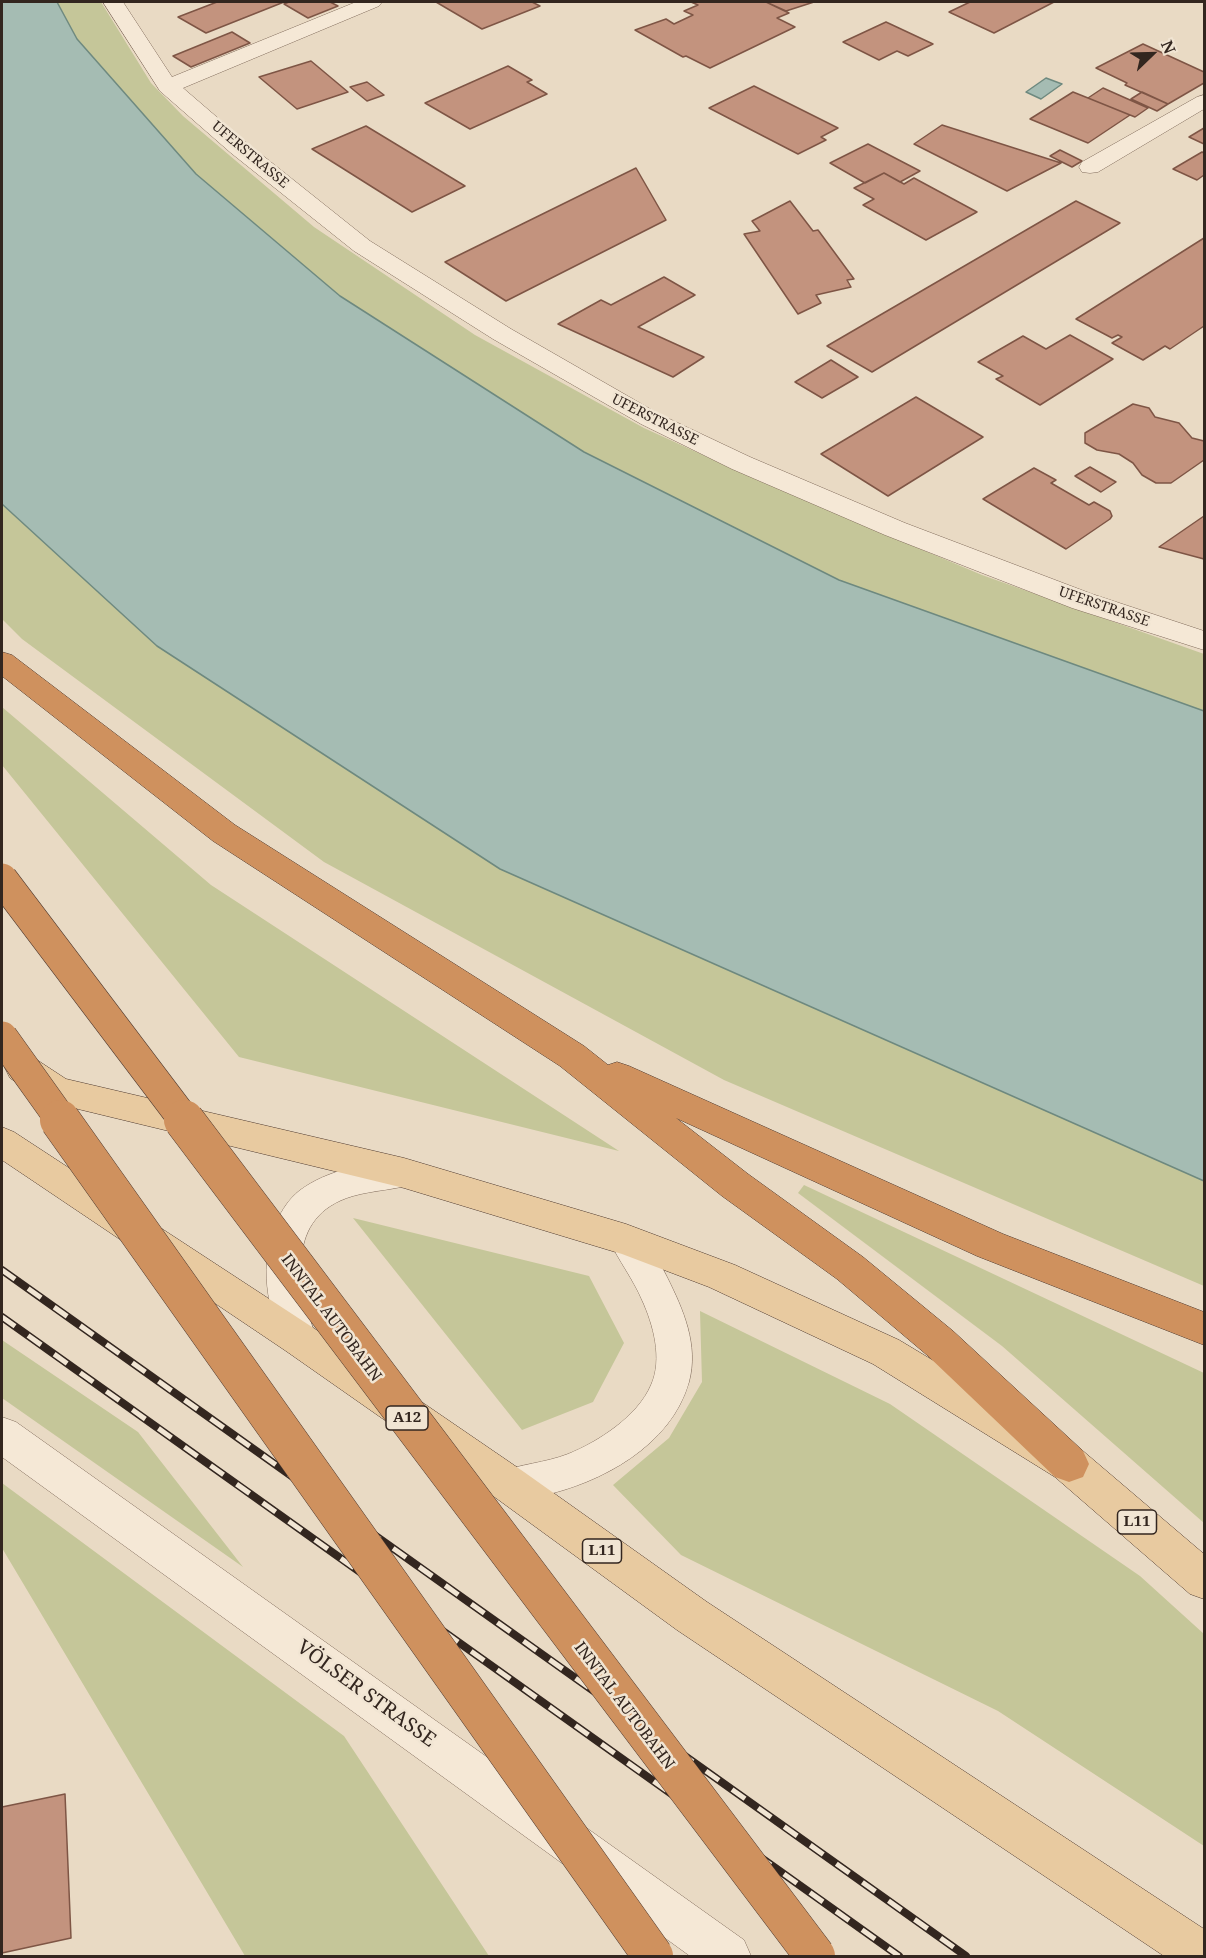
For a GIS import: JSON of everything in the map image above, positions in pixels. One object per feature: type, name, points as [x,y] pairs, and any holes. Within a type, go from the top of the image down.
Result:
[{"type":"highway","points":[[2,662],[224,832],[572,1056],[735,1185],[850,1268],[940,1343],[1069,1464]]},
{"type":"highway","name":"INNTAL AUTOBAHN","points":[[2,879],[815,1956]]},
{"type":"highway","points":[[2,1037],[653,1956]]},
{"type":"highway","points":[[572,1056],[990,1245],[1204,1329]]},
{"type":"main road","name":"L11","points":[[2,1054],[57,1091],[404,1173],[626,1240],[722,1276],[886,1352],[1069,1464],[1204,1580]]},
{"type":"main road","name":"L11","points":[[2,1142],[299,1339],[510,1485],[692,1616],[1204,1956]]},
{"type":"street","name":"UFERSTRASSE","points":[[113,2],[168,86],[239,148],[362,246],[502,334],[650,419],[741,463],[895,529],[1082,601],[1204,641]]},
{"type":"street","points":[[168,86],[372,2]]},
{"type":"street","name":"VÖLSER STRASSE","points":[[2,1435],[728,1956]]},
{"type":"lane","points":[[1090,167],[1204,101]]},
{"type":"lane","points":[[299,1339],[285,1297],[283,1264],[285,1239],[295,1217],[316,1198],[338,1185],[370,1176],[404,1173]]},
{"type":"lane","points":[[510,1485],[580,1467],[615,1448],[643,1426],[665,1396],[674,1368],[671,1333],[648,1274],[626,1240]]},
{"type":"green space","points":[[57,2],[101,2],[151,83],[183,116],[314,227],[475,335],[644,428],[762,482],[982,575],[1204,654],[1204,711],[839,580],[584,452],[340,296],[196,174],[77,39]]},
{"type":"green space","points":[[2,504],[157,646],[500,869],[1204,1181],[1204,1286],[724,1080],[324,862],[22,639],[2,619]]},
{"type":"green space","points":[[2,707],[211,885],[619,1151],[239,1057],[2,765]]},
{"type":"green space","points":[[804,1185],[1204,1373],[1204,1523],[1002,1346],[798,1193]]},
{"type":"green space","points":[[353,1218],[589,1276],[624,1343],[593,1402],[522,1430]]},
{"type":"green space","points":[[700,1311],[890,1404],[1140,1576],[1204,1634],[1204,1846],[998,1711],[681,1555],[613,1485],[669,1438],[702,1382]]},
{"type":"green space","points":[[2,1340],[138,1432],[243,1567],[2,1398]]},
{"type":"green space","points":[[2,1483],[344,1736],[489,1956],[245,1956],[2,1548]]},
{"type":"shaded area","points":[[2,2],[57,2],[77,39],[196,174],[340,296],[584,452],[839,580],[1204,711],[1204,1181],[500,869],[157,646],[2,504]]},
{"type":"shaded area","points":[[1046,78],[1062,84],[1041,99],[1026,92]]},
{"type":"building","points":[[217,2],[284,2],[206,33],[178,17]]},
{"type":"building","points":[[330,2],[338,6],[308,18],[284,4]]},
{"type":"building","points":[[436,2],[532,2],[540,6],[482,29]]},
{"type":"building","points":[[691,2],[766,2],[789,13],[777,18],[795,27],[710,68],[686,56],[683,57],[635,30],[666,19],[674,24],[693,15],[684,11],[698,5]]},
{"type":"building","points":[[766,2],[814,2],[786,11]]},
{"type":"building","points":[[970,2],[1054,2],[994,33],[949,12]]},
{"type":"building","points":[[886,22],[933,44],[908,56],[897,51],[879,60],[843,42]]},
{"type":"building","points":[[232,32],[250,43],[191,67],[173,56]]},
{"type":"building","points":[[1143,44],[1204,72],[1204,83],[1168,104],[1125,85],[1127,83],[1096,68]]},
{"type":"building","points":[[311,61],[348,92],[297,109],[259,77]]},
{"type":"building","points":[[508,66],[532,80],[527,82],[547,94],[470,129],[425,103]]},
{"type":"building","points":[[367,82],[384,95],[367,101],[350,87]]},
{"type":"building","points":[[754,86],[838,128],[821,137],[826,140],[798,154],[709,108]]},
{"type":"building","points":[[1103,88],[1148,108],[1135,117],[1088,98]]},
{"type":"building","points":[[1073,92],[1130,115],[1088,143],[1030,119]]},
{"type":"building","points":[[1142,92],[1168,104],[1157,111],[1131,99]]},
{"type":"building","points":[[942,125],[1061,163],[1007,191],[914,144]]},
{"type":"building","points":[[366,126],[465,186],[412,212],[312,149]]},
{"type":"building","points":[[1204,128],[1204,144],[1189,137]]},
{"type":"building","points":[[868,144],[920,171],[900,182],[884,173],[865,183],[830,163]]},
{"type":"building","points":[[1060,150],[1082,161],[1072,167],[1050,156]]},
{"type":"building","points":[[1202,152],[1204,153],[1204,175],[1197,180],[1173,169]]},
{"type":"building","points":[[636,168],[666,220],[506,301],[445,262]]},
{"type":"building","points":[[884,173],[904,184],[914,178],[977,212],[926,240],[863,205],[874,199],[854,188]]},
{"type":"building","points":[[790,201],[813,231],[818,230],[854,279],[847,280],[851,287],[816,295],[821,303],[798,314],[744,234],[760,231],[752,221]]},
{"type":"building","points":[[1076,201],[1120,223],[872,372],[827,346]]},
{"type":"building","points":[[1204,238],[1204,326],[1170,349],[1165,346],[1143,360],[1112,343],[1122,337],[1118,335],[1112,338],[1076,319]]},
{"type":"building","points":[[664,277],[695,295],[638,327],[704,357],[673,377],[558,324],[601,300],[611,305]]},
{"type":"building","points":[[1070,335],[1113,359],[1040,405],[996,379],[1003,376],[978,362],[1023,336],[1046,349]]},
{"type":"building","points":[[831,360],[858,377],[822,398],[795,382]]},
{"type":"building","points":[[916,397],[983,437],[888,496],[821,454]]},
{"type":"building","points":[[1133,404],[1149,408],[1155,417],[1179,423],[1192,438],[1204,441],[1204,460],[1171,483],[1156,483],[1142,475],[1133,463],[1119,454],[1097,450],[1085,443],[1085,433]]},
{"type":"building","points":[[1090,467],[1116,482],[1101,492],[1075,476]]},
{"type":"building","points":[[1034,468],[1056,480],[1051,483],[1089,505],[1094,502],[1110,511],[1112,516],[1066,549],[983,499]]},
{"type":"building","points":[[1204,516],[1204,559],[1159,547]]},
{"type":"building","points":[[65,1794],[71,1938],[2,1953],[2,1807]]},
{"type":"railway","points":[[2,1270],[966,1956]]},
{"type":"railway","points":[[2,1317],[899,1956]]}]
